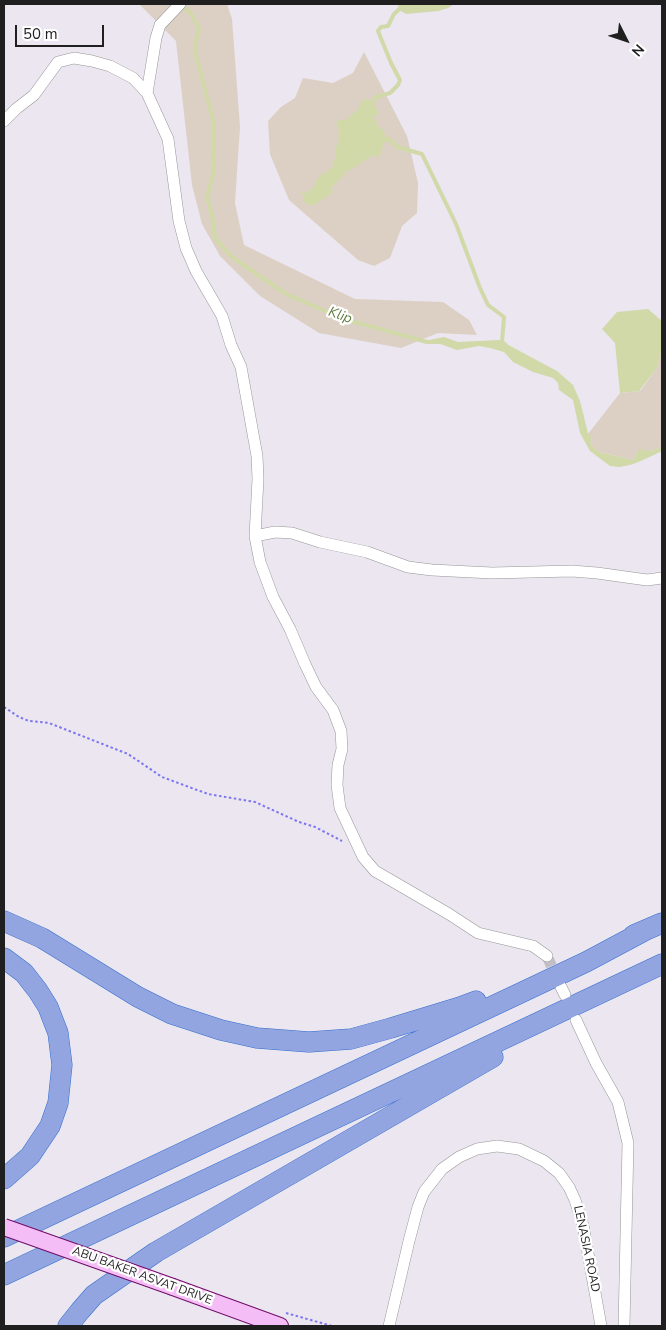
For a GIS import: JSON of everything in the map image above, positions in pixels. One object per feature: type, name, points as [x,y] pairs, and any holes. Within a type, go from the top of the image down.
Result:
[{"type":"highway","points":[[4,921],[50,943],[130,992],[172,1014],[221,1030],[257,1038],[309,1042],[351,1038],[460,1007],[654,927]]},
{"type":"highway","points":[[4,1237],[586,962],[654,927]]},
{"type":"highway","points":[[4,958],[24,973],[38,990],[48,1007],[58,1033],[62,1065],[58,1103],[50,1126],[30,1156],[4,1179]]},
{"type":"highway","points":[[4,1275],[656,967]]},
{"type":"highway","points":[[68,1326],[94,1295],[156,1252],[533,1034],[656,967]]},
{"type":"main road","name":"ABU BAKER ASVAT DRIVE","points":[[4,1226],[280,1326]]},
{"type":"street","points":[[147,93],[160,25],[180,4]]},
{"type":"street","points":[[4,121],[34,95],[58,62],[74,58],[110,66],[133,78],[147,93],[168,139],[179,222],[186,248],[196,271],[222,316],[231,345],[241,367],[257,456],[258,480],[255,536],[260,562],[273,598],[290,629],[316,687],[333,710],[341,731],[342,748],[338,766],[337,785],[340,808],[367,863],[375,871],[478,933],[533,946],[547,956]]},
{"type":"street","points":[[255,536],[275,532],[292,533],[320,542],[366,552],[408,567],[432,570],[492,573],[572,572],[597,573],[648,580],[662,578]]},
{"type":"street","points":[[576,1020],[596,1063],[618,1102],[628,1143],[624,1326]]},
{"type":"street","name":"LENASIA ROAD","points":[[389,1326],[411,1232],[424,1192],[442,1169],[459,1157],[477,1149],[498,1146],[519,1149],[544,1161],[559,1173],[569,1187],[583,1225],[601,1326]]},
{"type":"path","points":[[4,707],[29,721],[49,723],[128,754],[162,777],[208,794],[255,802],[299,822],[315,827],[360,850]]},
{"type":"shaded area","points":[[139,4],[227,4],[232,19],[240,127],[235,203],[244,245],[355,299],[443,302],[469,320],[477,335],[438,333],[401,348],[319,333],[260,296],[220,256],[202,224],[192,185],[176,41]]},
{"type":"shaded area","points":[[398,4],[454,4],[438,11],[406,14],[399,10]]},
{"type":"shaded area","points":[[364,52],[407,136],[418,183],[417,213],[402,226],[390,258],[374,266],[358,260],[289,200],[270,154],[268,121],[281,107],[295,98],[303,78],[333,83],[353,73]]},
{"type":"shaded area","points":[[367,98],[376,107],[379,114],[377,116],[374,115],[377,121],[376,124],[383,130],[386,136],[391,138],[384,143],[379,158],[375,155],[372,156],[350,171],[346,170],[345,174],[331,188],[332,193],[314,205],[309,205],[303,200],[304,195],[300,194],[302,192],[306,193],[315,186],[316,180],[334,166],[332,164],[335,158],[335,146],[338,145],[339,131],[336,124],[338,120],[346,120],[359,108],[359,104]]},
{"type":"shaded area","points":[[648,309],[662,321],[662,349],[657,368],[639,391],[620,393],[615,343],[602,329],[617,312]]},
{"type":"shaded area","points":[[444,337],[458,342],[499,340],[557,371],[573,385],[580,401],[588,433],[592,438],[590,444],[599,452],[633,460],[637,452],[642,449],[650,451],[662,447],[662,451],[630,465],[610,466],[590,451],[580,433],[573,400],[559,390],[558,383],[553,378],[533,372],[513,362],[504,352],[479,346],[457,350],[429,340]]},
{"type":"shaded area","points":[[662,349],[662,447],[650,451],[637,452],[633,460],[599,452],[590,444],[592,438],[588,434],[620,393],[640,391],[657,368]]},
{"type":"waterway","points":[[370,107],[376,97],[390,93],[400,80],[378,31],[381,27],[388,26],[394,14],[405,4]]},
{"type":"waterway","name":"Klip","points":[[182,5],[192,15],[199,29],[195,44],[196,56],[214,123],[213,175],[207,197],[215,238],[232,257],[286,294],[344,319],[427,342],[439,342]]},
{"type":"waterway","points":[[383,139],[392,141],[397,147],[422,154],[456,224],[488,305],[504,317],[502,342],[506,345]]},
{"type":"tunnel","points":[[547,956],[558,981]]}]
